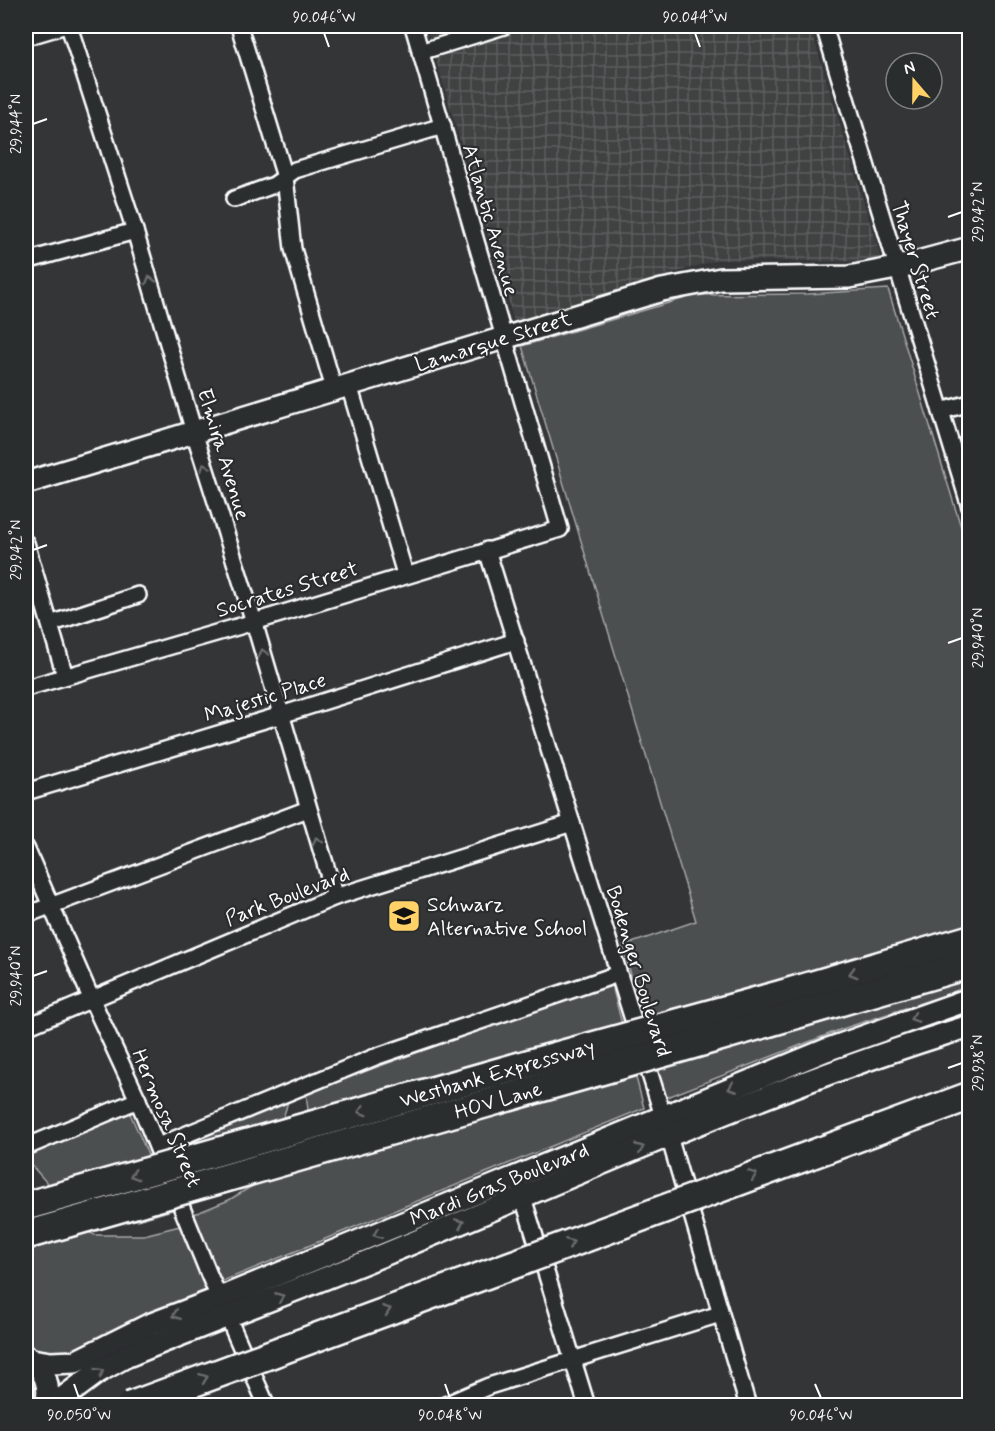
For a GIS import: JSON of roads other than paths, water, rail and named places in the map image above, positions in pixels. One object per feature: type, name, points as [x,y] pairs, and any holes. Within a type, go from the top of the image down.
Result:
[{"type":"highway","name":"Westbank Expressway","points":[[26,1206],[779,995],[969,939]]},
{"type":"highway","name":"HOV Lane","points":[[26,1235],[701,1043],[969,964]]},
{"type":"highway","points":[[130,1406],[969,1096]]},
{"type":"street","points":[[26,37],[63,26]]},
{"type":"street","name":"Elmira Avenue","points":[[69,26],[135,231],[194,432],[254,622],[334,897]]},
{"type":"street","points":[[239,26],[285,177],[293,249],[405,574]]},
{"type":"street","name":"Atlantic Avenue","points":[[413,26],[560,529]]},
{"type":"street","points":[[420,52],[504,26]]},
{"type":"street","name":"Thayer Street","points":[[824,26],[969,507]]},
{"type":"street","points":[[234,199],[274,185],[295,170],[443,126]]},
{"type":"street","points":[[26,261],[135,231]]},
{"type":"street","name":"Lamarque Street","points":[[26,483],[663,290],[722,279],[837,278],[896,268],[969,248]]},
{"type":"street","points":[[941,411],[969,403]]},
{"type":"street","name":"Socrates Street","points":[[26,688],[254,622],[405,574],[560,529]]},
{"type":"street","points":[[26,543],[65,676]]},
{"type":"street","name":"Bodenger Boulevard","points":[[487,550],[666,1126],[748,1406]]},
{"type":"street","points":[[50,624],[138,595]]},
{"type":"street","name":"Majestic Place","points":[[26,792],[516,641]]},
{"type":"street","points":[[26,915],[308,809]]},
{"type":"street","name":"Park Boulevard","points":[[26,1027],[334,897],[572,824]]},
{"type":"street","name":"Hermosa Street","points":[[26,848],[158,1146],[267,1406]]},
{"type":"street","points":[[158,1146],[375,1057],[618,974]]},
{"type":"street","name":"Mardi Gras Boulevard","points":[[52,1406],[98,1372],[224,1308],[666,1126],[826,1050],[969,999]]},
{"type":"street","name":"Mardi Gras Boulevard","points":[[666,1126],[772,1094],[969,1026]]},
{"type":"street","points":[[26,1147],[138,1100]]},
{"type":"street","points":[[519,1186],[587,1406]]},
{"type":"street","name":"Mardi Gras Boulevard","points":[[28,1358],[51,1363],[75,1362],[149,1325],[224,1308]]},
{"type":"street","points":[[443,1406],[489,1386],[720,1314]]},
{"type":"street","points":[[28,1358],[41,1370],[47,1383],[46,1406]]},
{"type":"place","name":"Schwarz Alternative School","points":[[404,916]]}]
